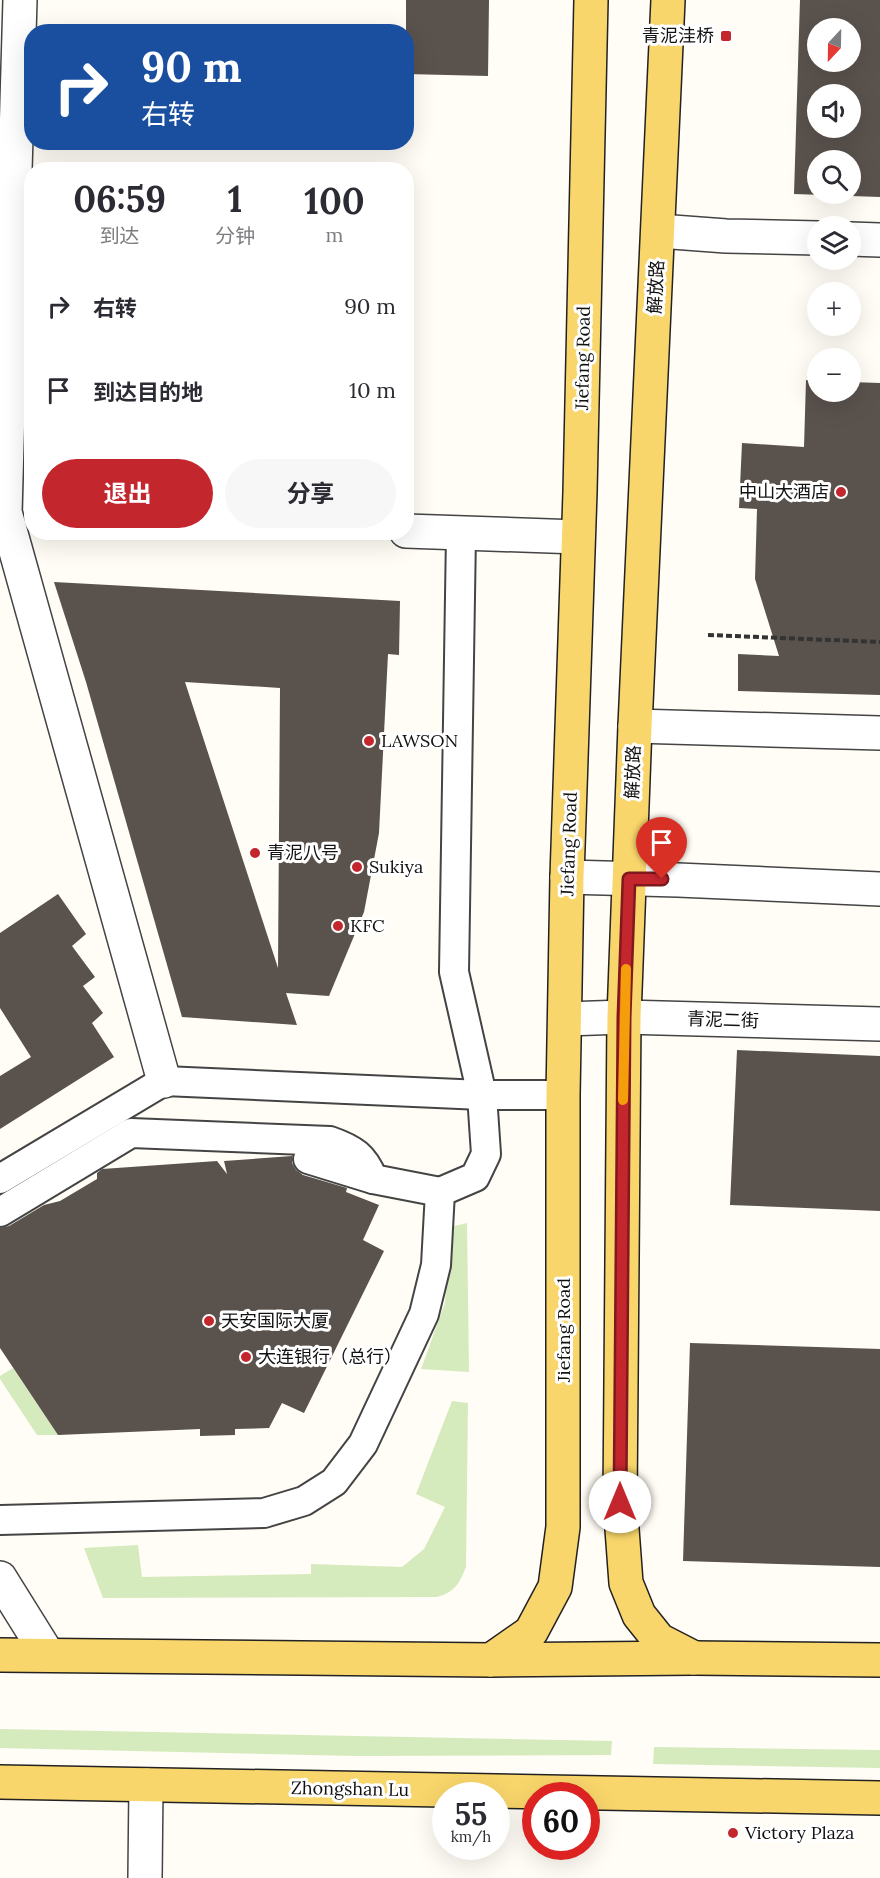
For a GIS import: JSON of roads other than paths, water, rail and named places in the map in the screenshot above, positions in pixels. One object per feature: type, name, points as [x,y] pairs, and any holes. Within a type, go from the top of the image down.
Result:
[{"type":"main road","name":"Jiefang Road","points":[[491,1660],[531,1632],[555,1587],[562,1537],[563,1095],[567,877],[591,0]]},
{"type":"main road","name":"解放路","points":[[668,0],[624,1017],[620,1502],[626,1583],[639,1615],[659,1640],[694,1658]]},
{"type":"main road","points":[[0,1655],[491,1660],[694,1658],[880,1660]]},
{"type":"main road","name":"Zhongshan Lu","points":[[0,1782],[880,1798]]},
{"type":"street","points":[[20,0],[12,513],[164,1081]]},
{"type":"street","points":[[659,231],[726,236],[807,238]]},
{"type":"street","points":[[861,239],[880,240]]},
{"type":"street","points":[[414,531],[578,537]]},
{"type":"street","points":[[635,726],[880,733]]},
{"type":"street","points":[[567,877],[880,889]]},
{"type":"street","name":"青泥二街","points":[[565,1019],[624,1017],[880,1024]]},
{"type":"street","points":[[0,1578],[48,1655]]},
{"type":"street","points":[[145,1878],[146,1785]]},
{"type":"lane","points":[[308,1159],[373,1179],[440,1192],[475,1177],[486,1154],[482,1095],[453,972],[461,534]]},
{"type":"lane","points":[[0,1179],[164,1081],[482,1095],[563,1095]]},
{"type":"lane","points":[[0,1212],[131,1133],[330,1141],[350,1148],[367,1164],[373,1179]]},
{"type":"lane","points":[[0,1520],[264,1513],[304,1501],[334,1482],[363,1444],[424,1314],[436,1265],[440,1192]]},
{"type":"place","name":"青泥洼桥","points":[[726,36]]},
{"type":"place","name":"中山大酒店","points":[[841,492]]},
{"type":"place","name":"LAWSON","points":[[369,741]]},
{"type":"place","name":"青泥八号","points":[[255,853]]},
{"type":"place","name":"Sukiya","points":[[357,867]]},
{"type":"place","name":"KFC","points":[[338,926]]},
{"type":"place","name":"天安国际大厦","points":[[209,1321]]},
{"type":"place","name":"大连银行（总行）","points":[[246,1357]]},
{"type":"place","name":"Victory Plaza","points":[[733,1833]]}]
